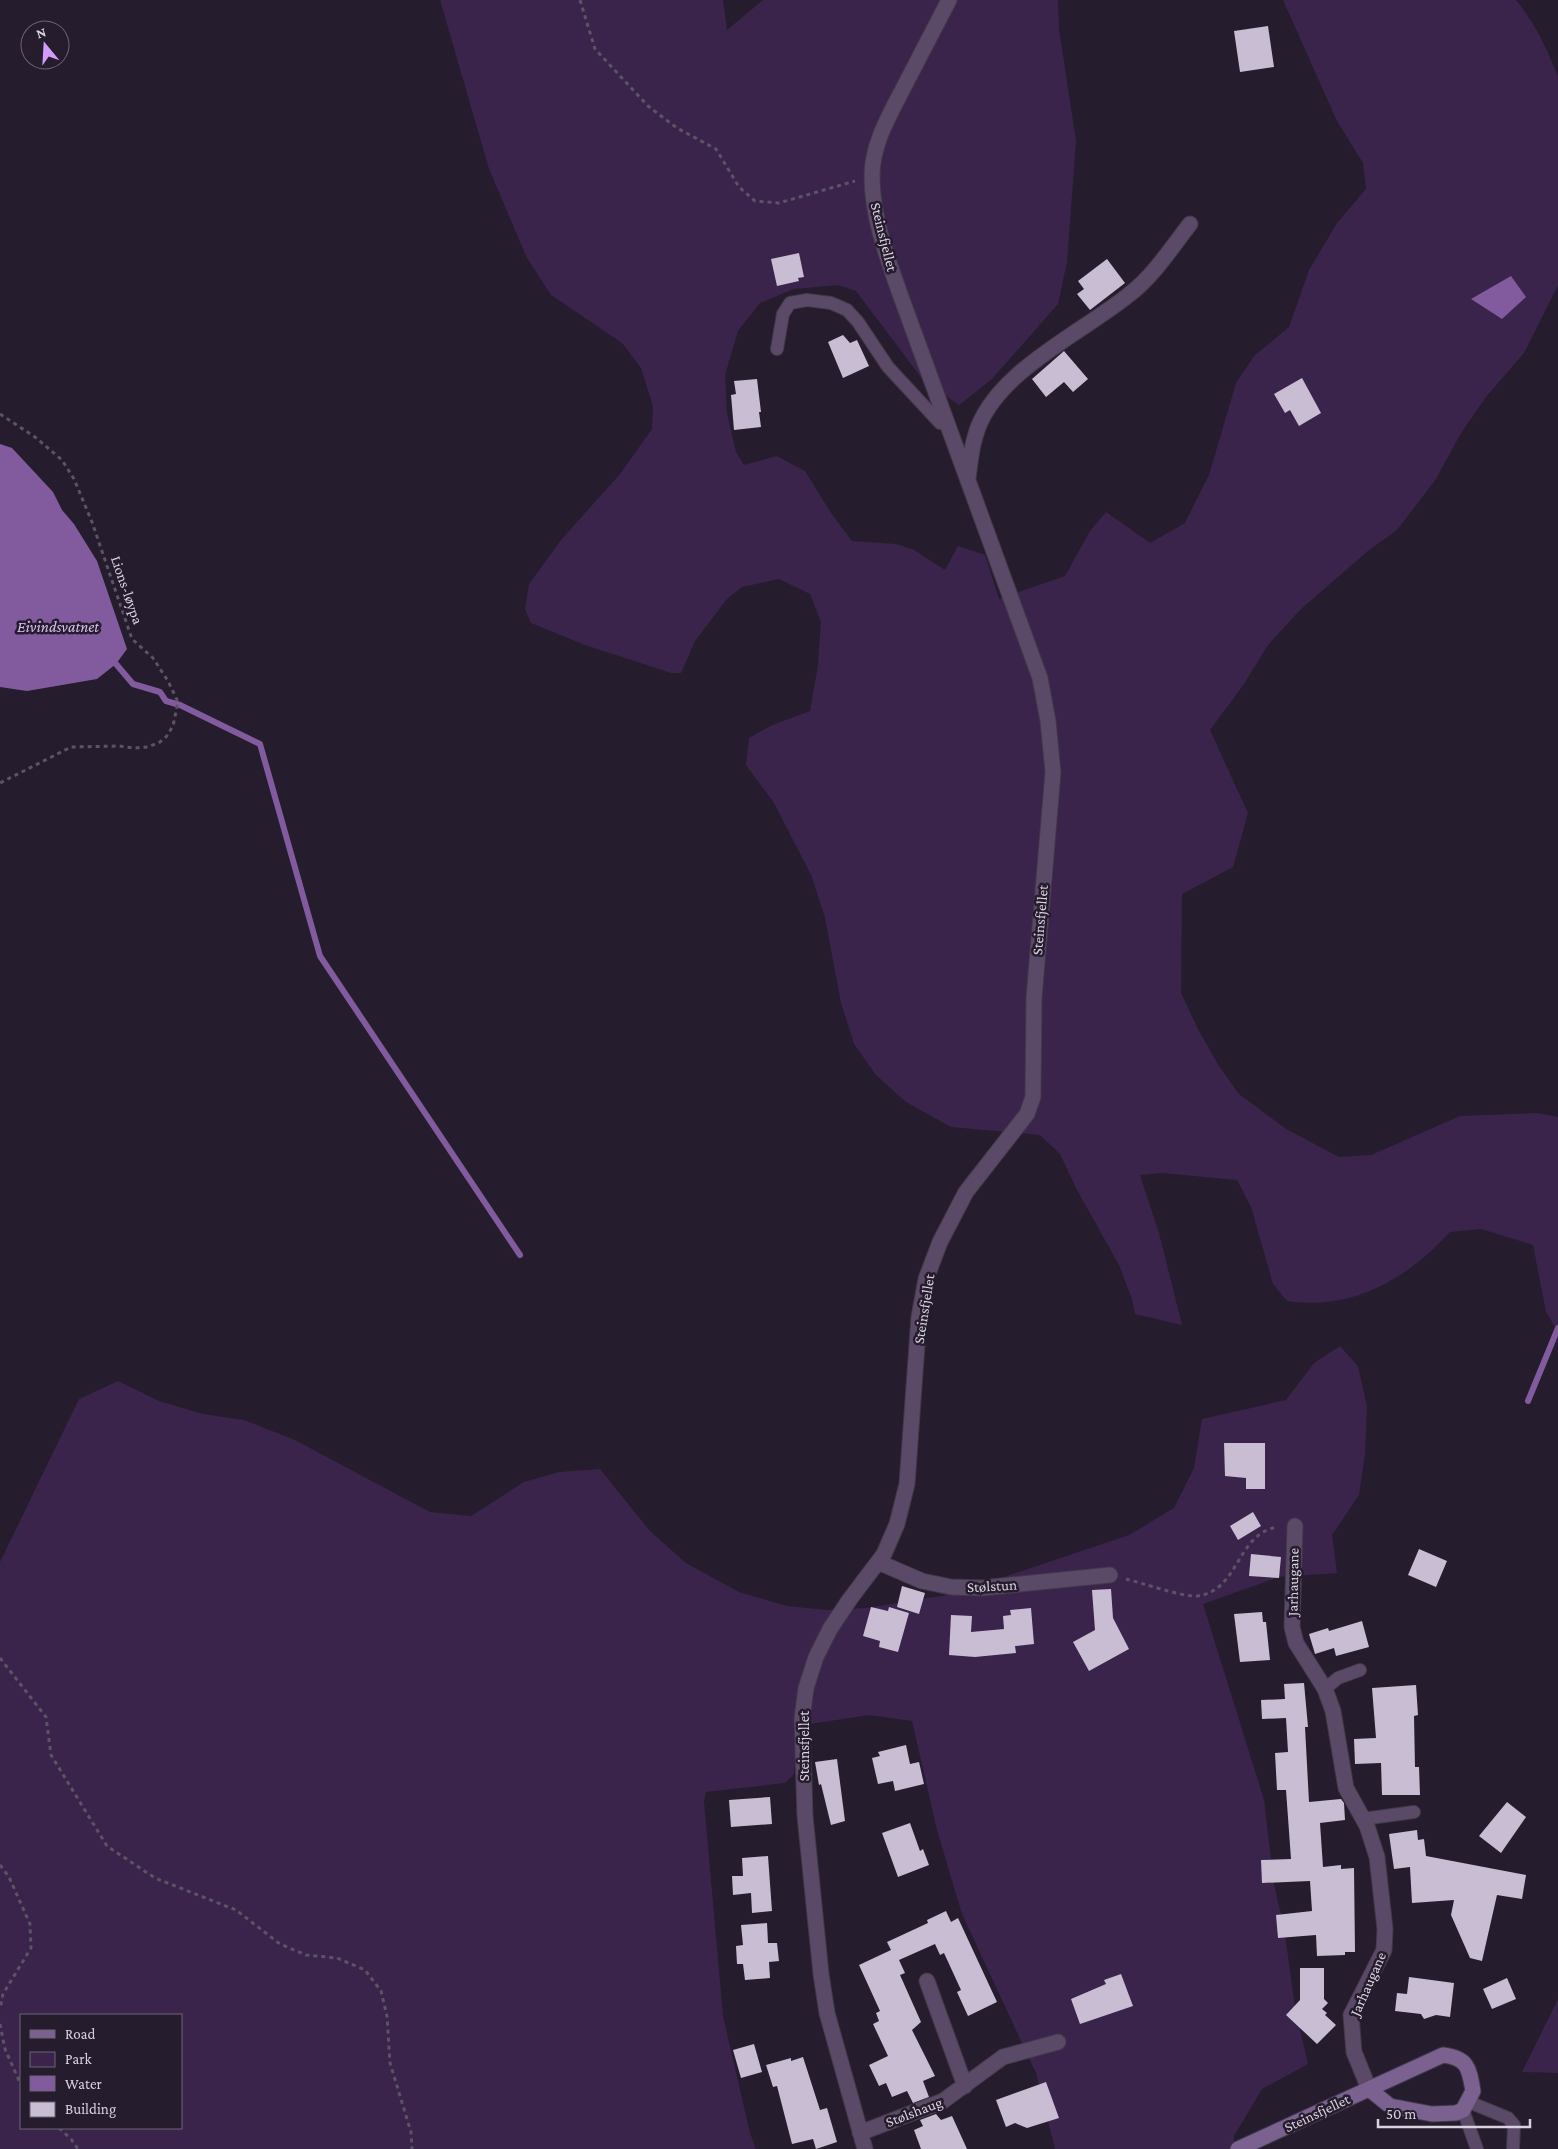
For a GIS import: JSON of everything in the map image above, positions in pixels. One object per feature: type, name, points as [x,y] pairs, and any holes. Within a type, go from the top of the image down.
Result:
[{"type":"street","name":"Steinsfjellet","points":[[865,2149],[827,2013],[821,1974],[806,1816],[802,1718],[806,1688],[816,1657],[830,1629],[878,1562],[897,1524],[907,1484],[919,1316],[926,1280],[940,1242],[966,1192],[1021,1122],[1033,1097],[1034,998],[1052,772],[1048,721],[1040,678],[885,250],[876,212],[872,176],[875,148],[888,118],[949,0]]},
{"type":"street","name":"Steinsfjellet","points":[[968,479],[975,436],[984,414],[997,395],[1034,361],[1104,315],[1133,292],[1190,224]]},
{"type":"street","name":"Jarhaugane","points":[[1295,1526],[1292,1627],[1296,1643],[1326,1690],[1334,1711],[1346,1788],[1363,1819],[1377,1857],[1385,1929],[1384,1950],[1351,2015],[1354,2052],[1369,2089]]},
{"type":"street","name":"Stølstun","points":[[878,1562],[922,1581],[951,1587],[982,1588],[1110,1576]]},
{"type":"street","points":[[927,1981],[964,2086]]},
{"type":"street","name":"Stølshaug","points":[[860,2132],[943,2101],[1003,2057],[1058,2042]]},
{"type":"street","name":"Steinsfjellet","points":[[1238,2149],[1443,2055],[1458,2057],[1467,2066],[1473,2091],[1466,2106],[1456,2113],[1432,2114],[1390,2106],[1369,2089]]},
{"type":"lane","points":[[777,349],[783,314],[790,303],[806,300],[831,303],[852,315],[888,366],[940,423],[948,424]]},
{"type":"lane","points":[[1326,1690],[1338,1678],[1360,1670]]},
{"type":"lane","points":[[1363,1819],[1414,1812]]},
{"type":"lane","points":[[1466,2106],[1477,2149]]},
{"type":"lane","points":[[1466,2106],[1508,2118],[1514,2125],[1513,2149]]},
{"type":"path","points":[[580,0],[595,49],[648,106],[677,128],[716,149],[739,187],[755,202],[780,204],[872,176]]},
{"type":"path","name":"Lions-løypa","points":[[0,414],[35,437],[62,460],[70,473],[92,522],[132,639],[153,658],[168,681],[178,702],[173,726],[166,737],[160,742],[148,747],[134,748],[119,746],[71,746],[0,783]]},
{"type":"path","points":[[1110,1576],[1195,1596],[1211,1593],[1224,1584],[1244,1548],[1254,1538],[1264,1531],[1276,1527],[1295,1526]]},
{"type":"path","points":[[0,1658],[46,1717],[51,1755],[107,1846],[155,1878],[236,1910],[280,1944],[306,1955],[337,1958],[365,1970],[381,1991],[387,2016],[390,2063],[411,2132],[412,2149]]},
{"type":"path","points":[[0,1865],[9,1877],[30,1924],[30,1948],[3,1994],[0,2009]]},
{"type":"path","points":[[0,2024],[5,2049],[20,2083]]},
{"type":"path","points":[[60,2129],[78,2149]]},
{"type":"green space","points":[[440,0],[723,0],[727,30],[763,0],[1058,0],[1059,29],[1076,141],[1067,262],[1058,304],[992,379],[959,405],[923,380],[856,291],[838,285],[794,289],[760,303],[738,331],[725,375],[727,413],[736,452],[744,465],[777,456],[805,471],[831,513],[852,541],[896,544],[914,550],[945,570],[958,546],[985,555],[999,599],[1065,576],[1090,531],[1106,512],[1150,543],[1185,523],[1209,475],[1236,383],[1254,356],[1289,327],[1309,270],[1337,223],[1366,189],[1363,163],[1337,121],[1283,0],[1516,0],[1540,36],[1558,76],[1558,285],[1524,353],[1486,397],[1461,433],[1436,479],[1397,530],[1369,550],[1300,610],[1268,645],[1244,684],[1210,730],[1248,813],[1233,867],[1182,894],[1181,993],[1199,1031],[1219,1066],[1239,1094],[1286,1129],[1339,1157],[1371,1155],[1460,1116],[1538,1113],[1558,1117],[1558,1332],[1546,1312],[1533,1245],[1481,1229],[1450,1232],[1416,1264],[1397,1277],[1377,1288],[1356,1296],[1334,1301],[1311,1303],[1287,1301],[1273,1284],[1251,1207],[1237,1180],[1162,1173],[1140,1175],[1159,1233],[1182,1325],[1135,1314],[1132,1299],[1119,1265],[1077,1190],[1060,1154],[1040,1135],[951,1127],[906,1102],[876,1075],[854,1044],[841,1003],[825,918],[812,877],[774,803],[746,765],[749,738],[770,726],[810,711],[818,665],[821,622],[810,594],[779,579],[742,587],[727,599],[695,641],[681,673],[671,673],[585,645],[531,623],[525,609],[529,584],[561,540],[620,474],[652,429],[653,406],[641,368],[622,343],[551,295],[527,258],[489,169]]},
{"type":"green space","points":[[1340,1346],[1358,1366],[1367,1407],[1365,1454],[1359,1495],[1332,1535],[1337,1573],[1279,1577],[1203,1604],[1264,1800],[1274,1885],[1284,1927],[1295,2007],[1308,2064],[1262,2089],[1234,2136],[1234,2149],[1055,2149],[1036,2073],[962,1914],[937,1830],[912,1721],[869,1715],[804,1725],[798,1732],[794,1774],[785,1783],[706,1792],[704,1801],[723,2016],[750,2133],[756,2149],[0,2149],[0,1562],[79,1399],[118,1381],[159,1401],[203,1414],[244,1420],[295,1440],[430,1512],[471,1516],[524,1482],[559,1472],[600,1469],[650,1531],[686,1563],[739,1592],[787,1606],[828,1610],[866,1608],[953,1594],[1129,1535],[1174,1508],[1194,1468],[1202,1419],[1286,1400],[1314,1363]]},
{"type":"green space","points":[[1558,1999],[1558,2073],[1522,2072]]},
{"type":"water","points":[[1511,276],[1526,297],[1502,319],[1471,299]]},
{"type":"water","name":"Eivindsvatnet","points":[[0,444],[12,448],[53,492],[62,510],[74,524],[97,561],[127,649],[116,664],[97,679],[27,691],[0,687]]},
{"type":"building","points":[[1268,26],[1274,67],[1240,72],[1234,31]]},
{"type":"building","points":[[799,253],[804,277],[798,278],[799,281],[777,286],[771,259]]},
{"type":"building","points":[[1107,259],[1125,283],[1090,310],[1077,294],[1084,289],[1078,281]]},
{"type":"building","points":[[843,335],[850,343],[857,340],[869,366],[843,378],[828,342]]},
{"type":"building","points":[[1064,351],[1088,379],[1073,392],[1064,382],[1046,397],[1032,379]]},
{"type":"building","points":[[1302,378],[1321,413],[1299,426],[1290,410],[1285,413],[1274,394]]},
{"type":"building","points":[[757,379],[761,427],[734,430],[731,395],[736,394],[734,381]]},
{"type":"building","points":[[1224,1443],[1265,1443],[1265,1489],[1246,1489],[1246,1478],[1225,1476]]},
{"type":"building","points":[[1253,1512],[1261,1526],[1238,1540],[1230,1526]]},
{"type":"building","points":[[1419,1549],[1447,1561],[1436,1587],[1408,1575]]},
{"type":"building","points":[[1251,1554],[1281,1557],[1279,1578],[1249,1576]]},
{"type":"building","points":[[902,1586],[925,1593],[919,1614],[897,1607]]},
{"type":"building","points":[[1111,1589],[1113,1618],[1129,1649],[1089,1671],[1073,1642],[1095,1630],[1092,1590]]},
{"type":"building","points":[[871,1607],[888,1611],[889,1607],[909,1613],[898,1652],[879,1647],[880,1641],[863,1636]]},
{"type":"building","points":[[1031,1608],[1034,1644],[1015,1646],[1016,1653],[975,1657],[949,1655],[951,1615],[972,1616],[971,1632],[1004,1629],[1003,1616],[1011,1615],[1010,1610]]},
{"type":"building","points":[[1262,1612],[1263,1622],[1266,1622],[1270,1660],[1240,1662],[1234,1614]]},
{"type":"building","points":[[1362,1621],[1369,1647],[1336,1656],[1334,1648],[1315,1654],[1309,1634],[1328,1628],[1329,1631]]},
{"type":"building","points":[[1304,1683],[1308,1727],[1305,1727],[1309,1802],[1341,1799],[1344,1803],[1345,1820],[1320,1823],[1323,1867],[1341,1865],[1341,1869],[1354,1868],[1355,1952],[1345,1952],[1345,1955],[1317,1956],[1316,1935],[1278,1938],[1276,1915],[1312,1911],[1310,1881],[1262,1883],[1261,1860],[1291,1859],[1286,1790],[1277,1790],[1275,1753],[1288,1752],[1286,1718],[1262,1719],[1261,1700],[1285,1699],[1284,1684]]},
{"type":"building","points":[[1416,1685],[1418,1715],[1414,1716],[1415,1767],[1419,1767],[1420,1795],[1382,1795],[1381,1763],[1355,1764],[1354,1739],[1376,1738],[1372,1688]]},
{"type":"building","points":[[906,1745],[910,1764],[919,1762],[924,1784],[895,1791],[893,1781],[878,1784],[872,1758],[880,1756],[878,1752]]},
{"type":"building","points":[[837,1759],[845,1821],[831,1825],[821,1784],[819,1785],[815,1762]]},
{"type":"building","points":[[770,1797],[772,1824],[731,1827],[729,1800]]},
{"type":"building","points":[[1507,1802],[1526,1817],[1501,1853],[1479,1836]]},
{"type":"building","points":[[910,1823],[920,1851],[923,1849],[929,1865],[898,1877],[882,1833]]},
{"type":"building","points":[[1417,1830],[1418,1840],[1424,1839],[1426,1856],[1526,1875],[1522,1899],[1497,1895],[1482,1961],[1470,1958],[1451,1915],[1454,1900],[1412,1903],[1410,1867],[1394,1869],[1389,1834]]},
{"type":"building","points":[[768,1856],[772,1911],[752,1913],[751,1893],[733,1895],[732,1876],[743,1876],[742,1858]]},
{"type":"building","points":[[946,1911],[951,1922],[958,1918],[997,2002],[968,2016],[957,1992],[961,1990],[944,1953],[940,1955],[935,1944],[899,1960],[905,1973],[900,1975],[921,2022],[912,2030],[935,2076],[923,2081],[929,2097],[913,2103],[907,2091],[892,2097],[886,2083],[879,2086],[869,2065],[888,2056],[873,2024],[879,2021],[876,2013],[880,2011],[859,1965],[891,1950],[887,1942],[928,1923],[927,1920]]},
{"type":"building","points":[[767,1923],[768,1943],[777,1943],[779,1961],[769,1962],[770,1978],[745,1980],[743,1964],[737,1964],[736,1946],[743,1945],[741,1925]]},
{"type":"building","points":[[1300,1968],[1324,1968],[1324,1999],[1328,2003],[1322,2009],[1327,2013],[1325,2015],[1336,2025],[1317,2044],[1286,2015],[1300,2000]]},
{"type":"building","points":[[1121,1974],[1133,2006],[1080,2024],[1071,1999],[1106,1984],[1104,1980]]},
{"type":"building","points":[[1409,1977],[1454,1983],[1450,2017],[1436,2015],[1424,2019],[1421,2014],[1395,2011],[1397,1993],[1407,1994]]},
{"type":"building","points":[[1507,1978],[1516,1999],[1492,2009],[1483,1989]]},
{"type":"building","points":[[754,2044],[762,2072],[741,2078],[733,2050]]},
{"type":"building","points":[[803,2057],[820,2110],[827,2108],[837,2142],[816,2149],[813,2139],[792,2144],[777,2086],[773,2087],[766,2065],[791,2058],[791,2061]]},
{"type":"building","points":[[1046,2082],[1059,2118],[1027,2128],[1015,2123],[1006,2127],[996,2100]]},
{"type":"building","points":[[936,2114],[941,2120],[952,2116],[967,2149],[921,2149],[914,2130],[923,2126],[920,2120]]},
{"type":"waterway","points":[[116,664],[133,684],[160,692],[166,701],[180,705],[260,744],[320,956],[520,1255]]},
{"type":"waterway","points":[[1528,1401],[1558,1328]]}]
